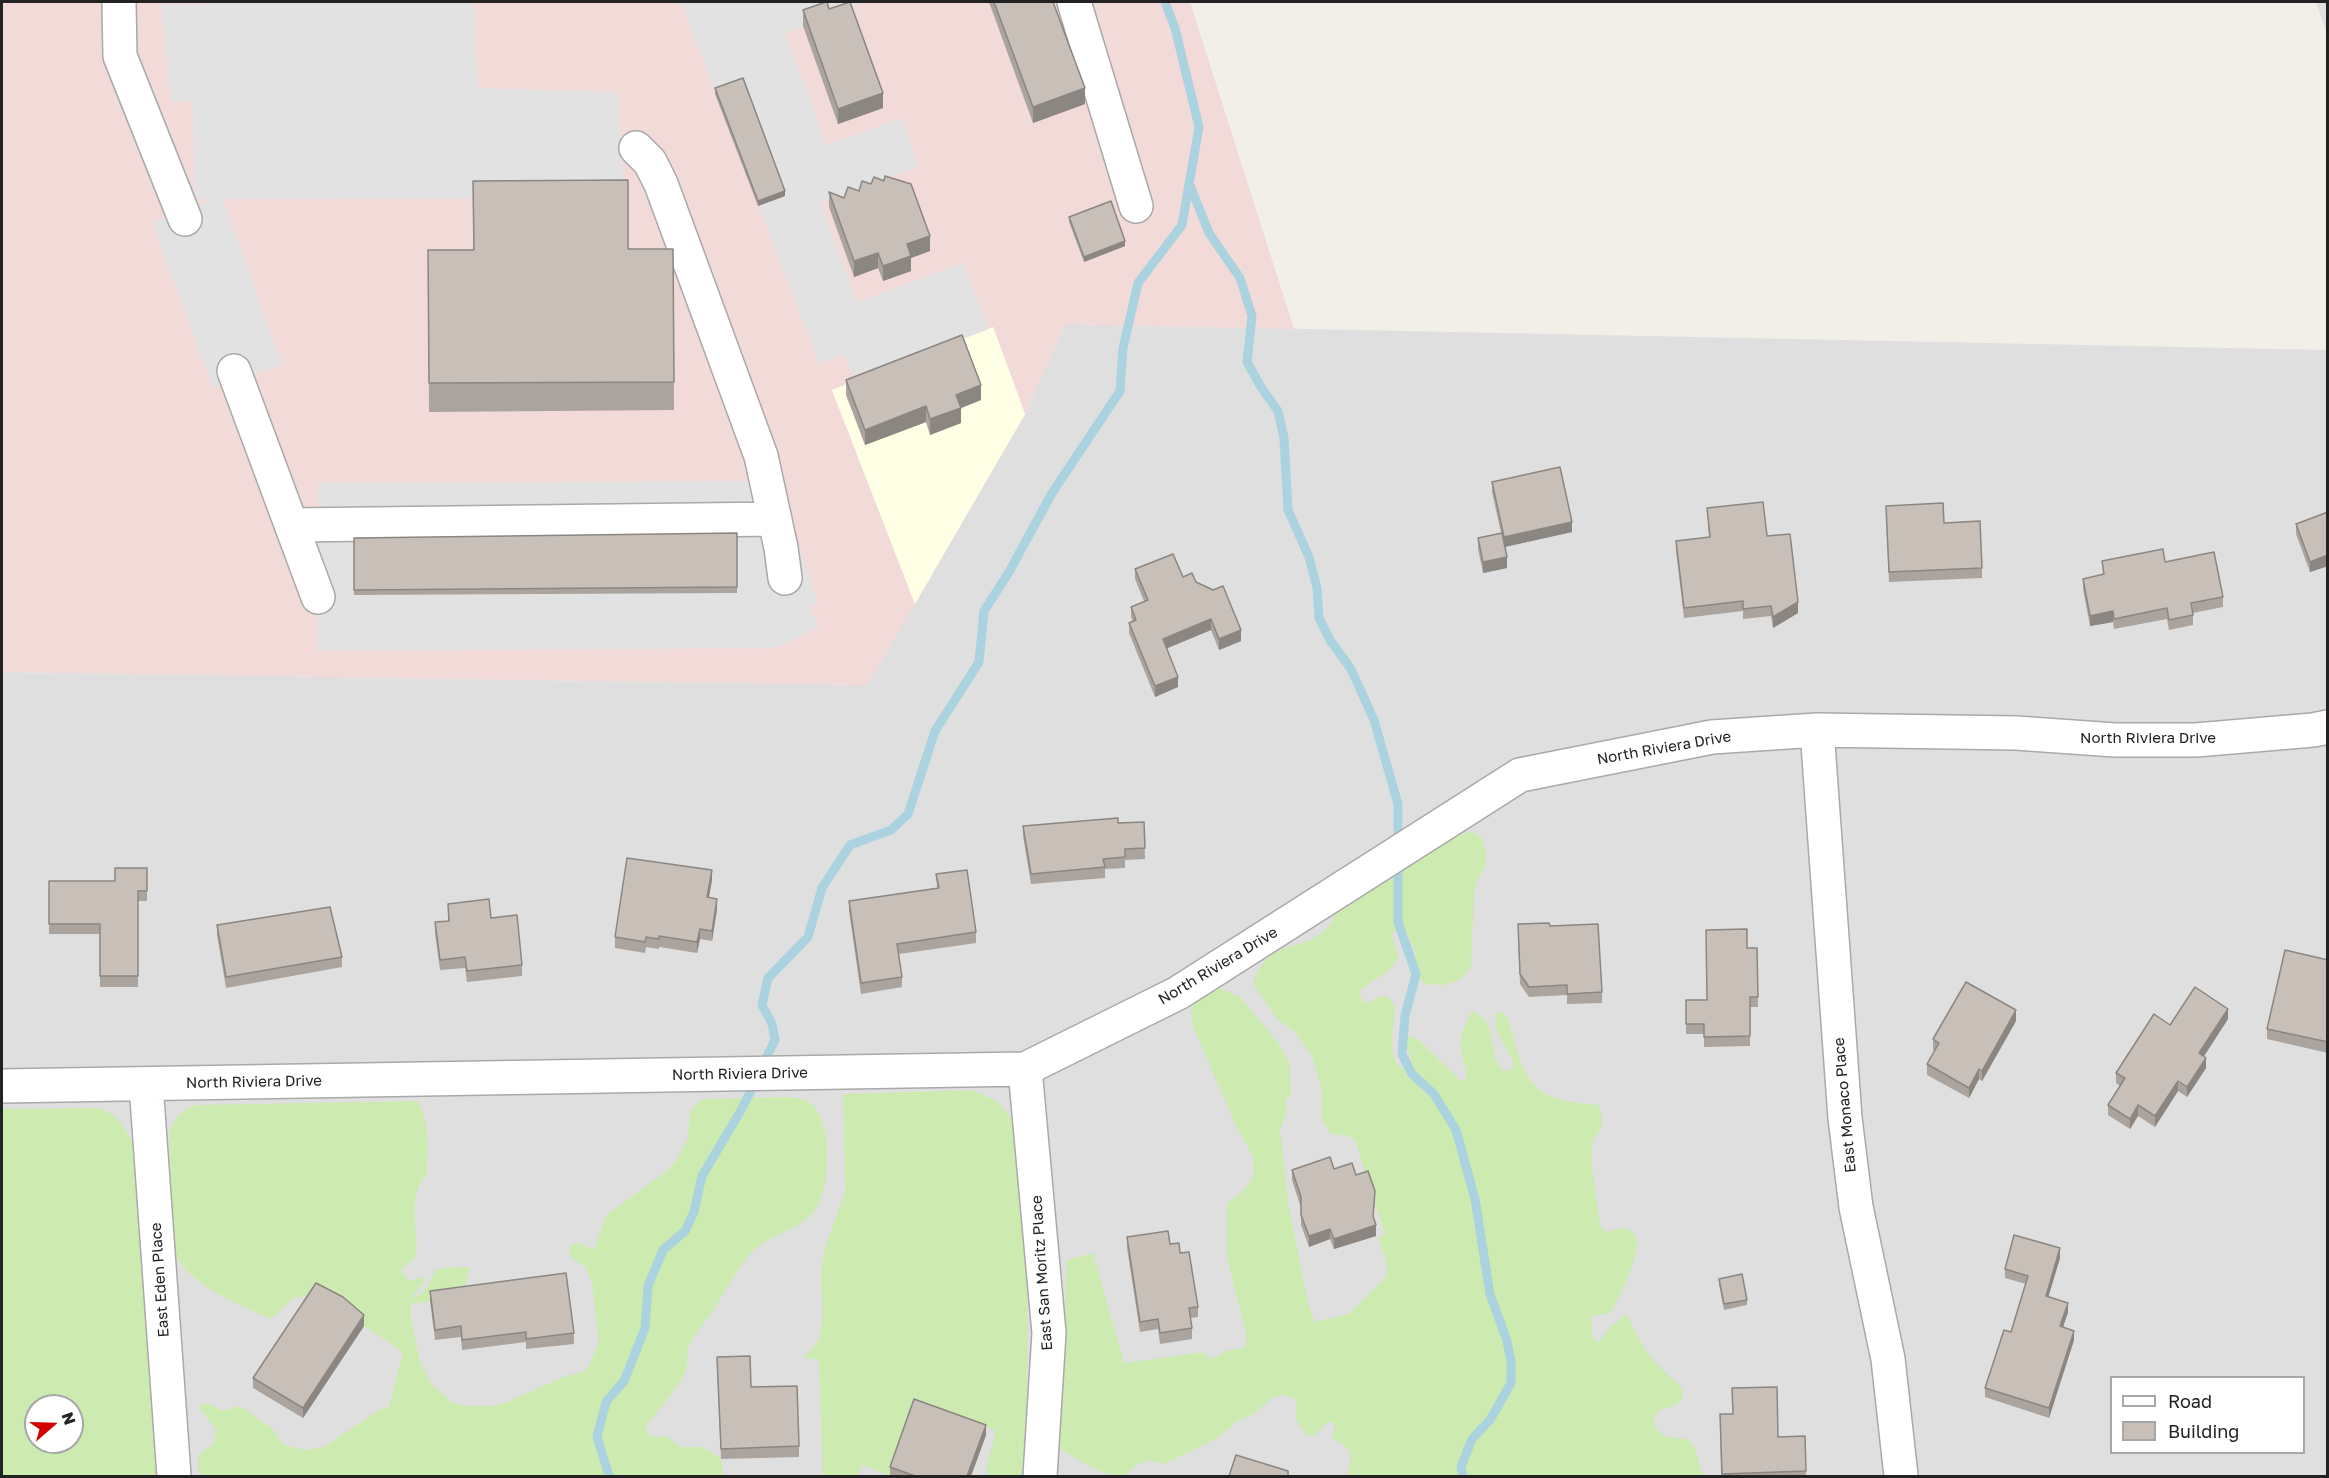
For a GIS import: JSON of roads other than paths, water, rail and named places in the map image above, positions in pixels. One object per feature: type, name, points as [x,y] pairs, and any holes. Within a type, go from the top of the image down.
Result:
[{"type":"street","points":[[119,2],[120,56],[185,219]]},
{"type":"street","points":[[1074,2],[1136,206]]},
{"type":"street","points":[[636,148],[650,162],[684,245],[761,456],[785,578]]},
{"type":"street","points":[[234,371],[318,597]]},
{"type":"street","points":[[292,525],[775,519]]},
{"type":"street","name":"North Riviera Drive","points":[[2,1086],[1025,1069],[1178,993],[1520,775],[1712,737],[1816,730],[2016,733],[2115,740],[2196,740],[2328,727]]},
{"type":"street","name":"East Monaco Place","points":[[1816,730],[1845,1118],[1856,1207],[1888,1359],[1901,1476]]},
{"type":"street","name":"East San Moritz Place","points":[[1025,1069],[1049,1333],[1040,1476]]},
{"type":"street","name":"East Eden Place","points":[[146,1084],[174,1476]]},
{"type":"waterway","points":[[762,1066],[775,1040],[772,1024],[762,1005],[768,978],[808,937],[822,888],[850,845],[891,830],[908,814],[935,731],[979,662],[984,611],[1009,572],[1052,493],[1120,391],[1123,348],[1138,283],[1182,225],[1199,127],[1175,28],[1165,2]]},
{"type":"waterway","points":[[1189,183],[1209,233],[1240,278],[1252,316],[1247,362],[1278,411],[1284,438],[1288,510],[1309,557],[1317,588],[1319,618],[1330,640],[1351,669],[1374,720],[1398,804],[1398,843]]},
{"type":"waterway","points":[[1398,860],[1398,922],[1416,974],[1405,1016],[1402,1054],[1412,1074],[1434,1094],[1456,1130],[1475,1199],[1490,1294],[1507,1341],[1511,1362],[1511,1383],[1490,1420],[1472,1439],[1461,1467],[1463,1476]]},
{"type":"waterway","points":[[609,1476],[597,1437],[606,1402],[624,1381],[645,1328],[648,1286],[663,1250],[685,1231],[694,1212],[702,1176],[757,1079]]}]
